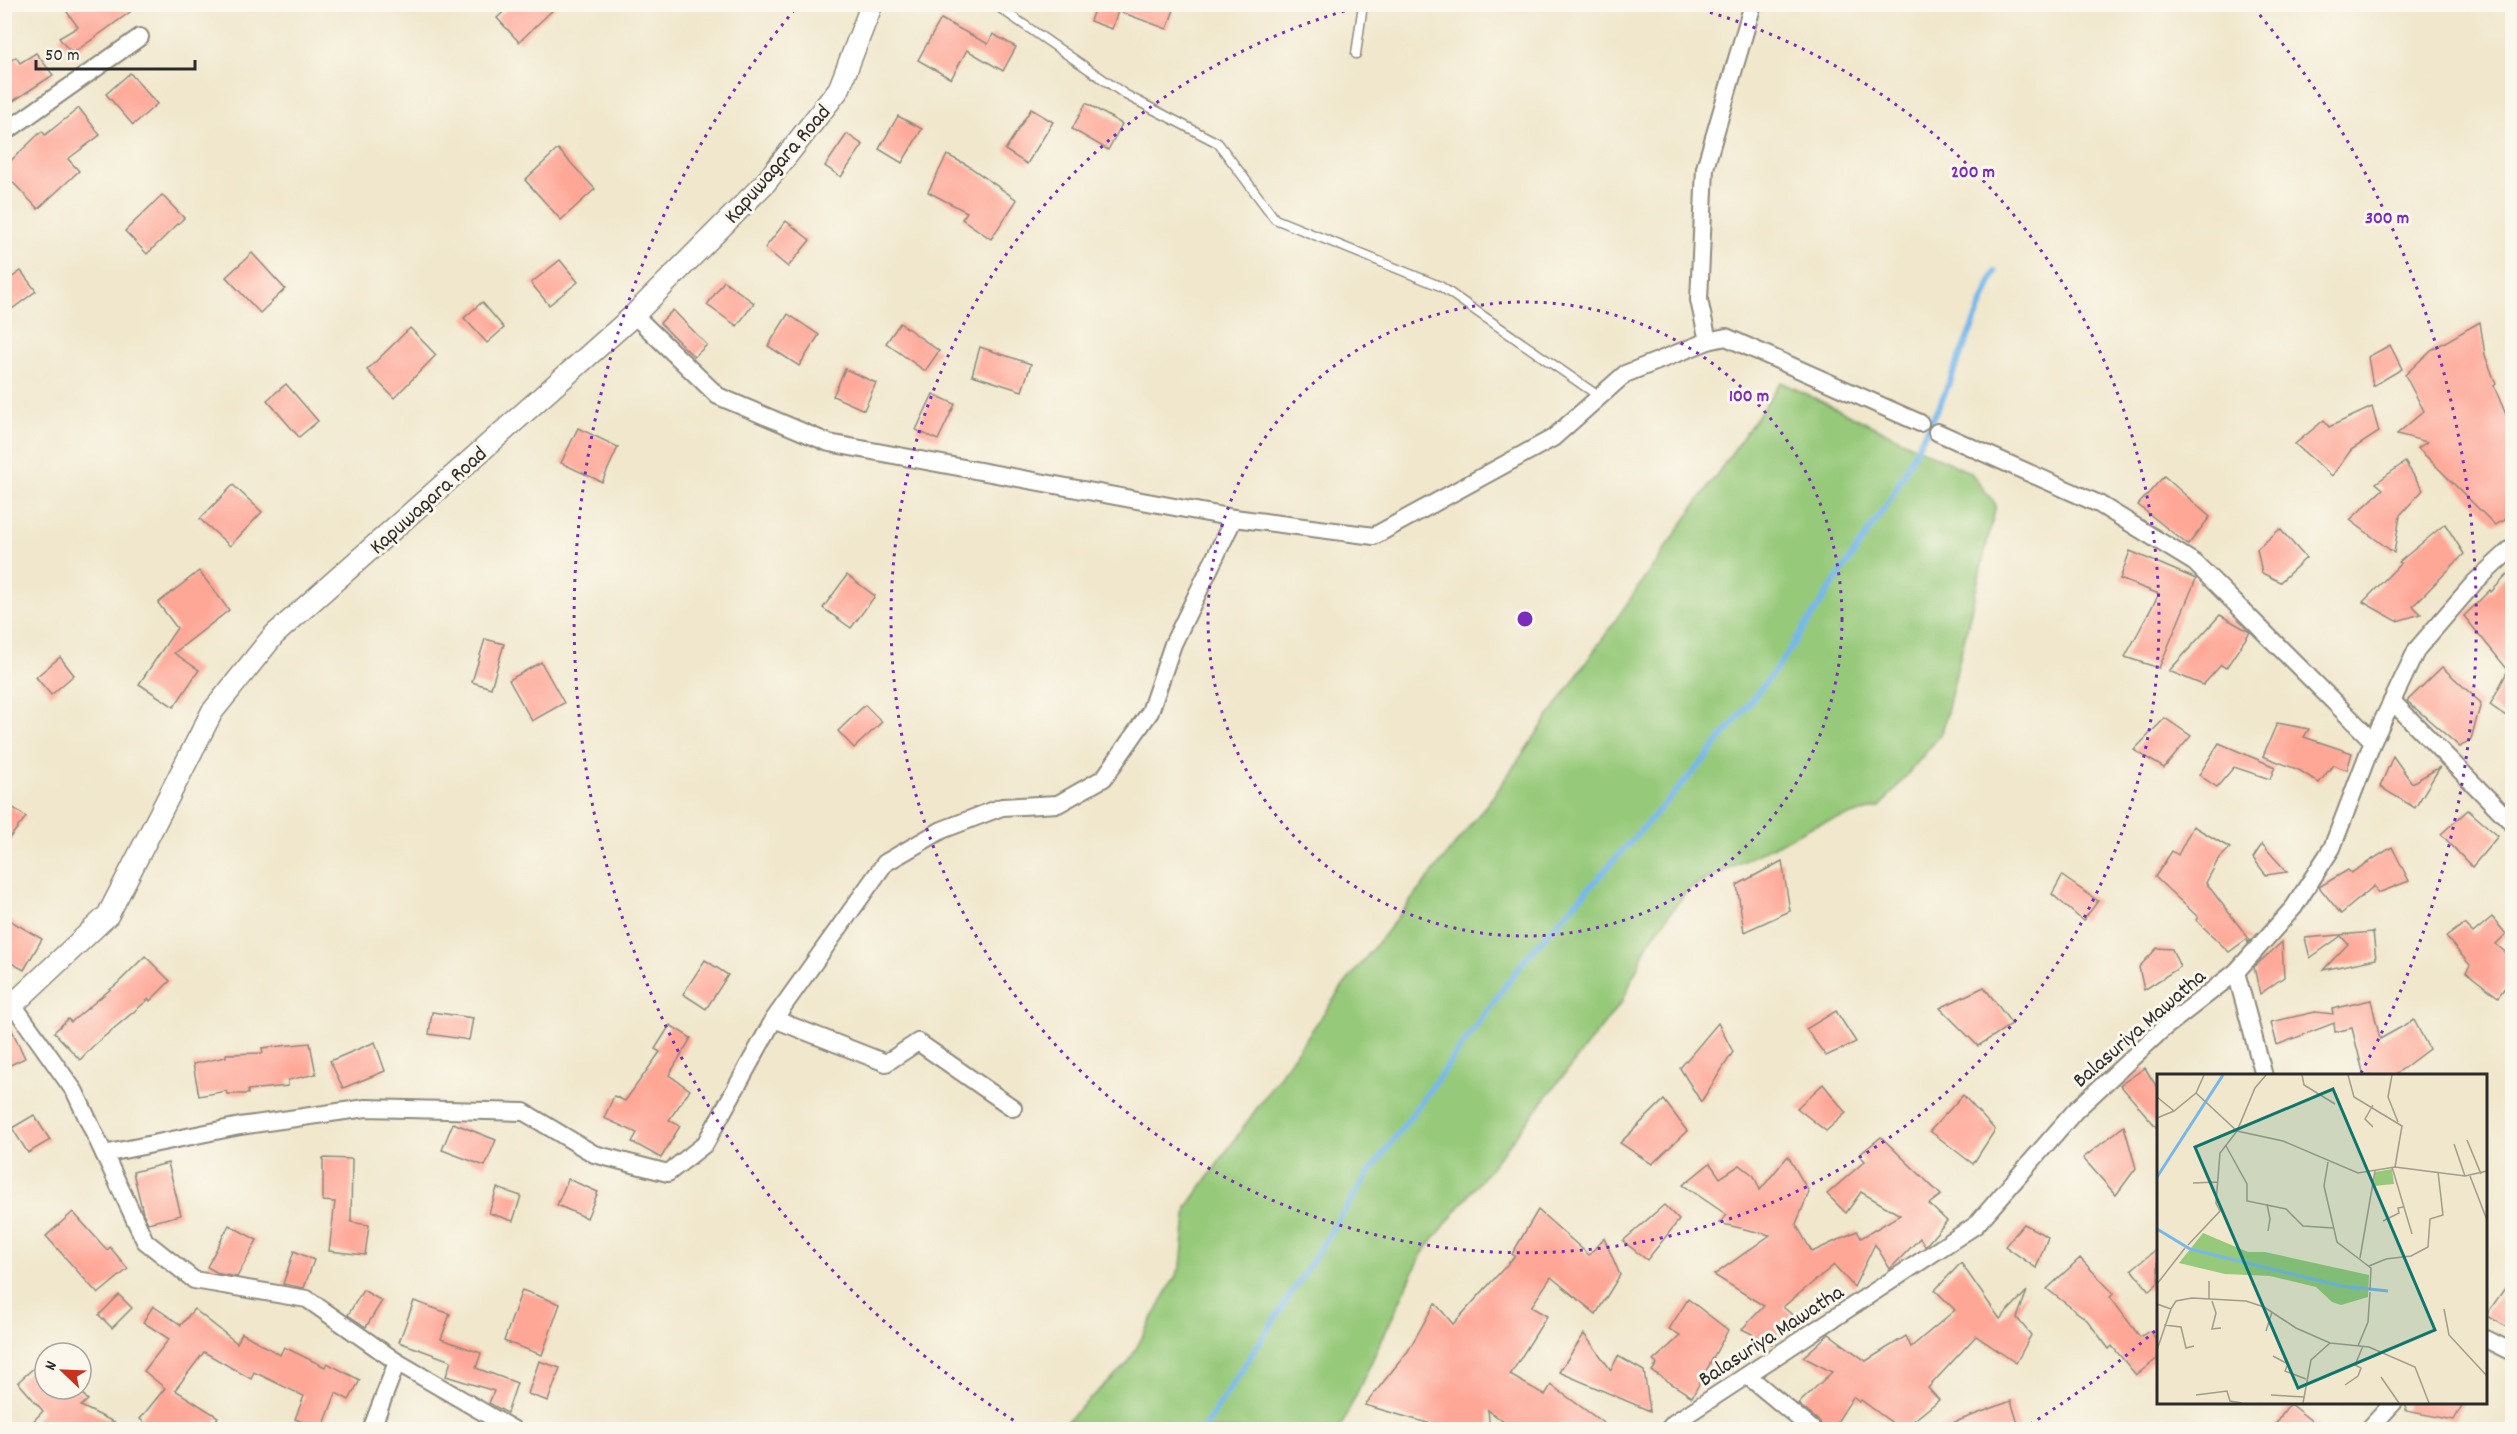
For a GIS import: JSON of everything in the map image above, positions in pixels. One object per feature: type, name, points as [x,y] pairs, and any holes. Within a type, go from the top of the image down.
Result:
[{"type":"street","name":"Kapuwagara Road","points":[[8,1006],[108,915],[212,712],[274,635],[634,315],[766,182],[839,89],[872,4]]},
{"type":"street","points":[[1708,341],[1699,300],[1705,168],[1753,4]]},
{"type":"street","points":[[4,133],[140,37]]},
{"type":"street","points":[[634,315],[718,396],[829,443],[1234,518],[1374,536],[1553,438],[1625,374],[1708,341],[1726,337],[1920,423]]},
{"type":"street","points":[[1937,432],[2099,504],[2195,563],[2373,741]]},
{"type":"street","points":[[104,1154],[240,1126],[366,1108],[524,1112],[594,1154],[668,1173],[705,1144],[774,1019],[885,863],[942,830],[1002,807],[1058,804],[1104,778],[1150,712],[1173,644],[1234,518]]},
{"type":"street","name":"Balasuriya Mawatha","points":[[1668,1430],[1674,1423],[1749,1376],[1976,1225],[2075,1111],[2164,1028],[2236,972],[2294,907],[2332,848],[2373,741],[2417,649],[2474,583],[2512,548]]},
{"type":"street","points":[[2392,701],[2512,823]]},
{"type":"street","points":[[2236,972],[2263,1074]]},
{"type":"street","points":[[8,1006],[75,1092],[145,1241],[194,1280],[307,1299],[397,1362],[514,1430]]},
{"type":"street","points":[[774,1019],[886,1063],[918,1042],[1013,1108]]},
{"type":"street","points":[[2487,1340],[2512,1352]]},
{"type":"street","points":[[371,1430],[397,1362]]},
{"type":"street","points":[[1749,1376],[1813,1430]]},
{"type":"street","points":[[2368,1430],[2392,1404]]},
{"type":"lane","points":[[994,4],[1126,95],[1218,143],[1275,219],[1440,286],[1600,396]]},
{"type":"lane","points":[[1356,54],[1363,4]]},
{"type":"green space","points":[[1781,382],[1971,473],[1996,505],[1942,733],[1880,807],[1815,825],[1688,889],[1648,943],[1623,1000],[1422,1254],[1340,1429],[1058,1429],[1128,1363],[1181,1266],[1187,1207],[1341,989],[1494,795]]},
{"type":"building","points":[[78,4],[141,4],[72,54],[59,38],[78,27],[67,12]]},
{"type":"building","points":[[512,4],[559,4],[519,42],[497,18]]},
{"type":"building","points":[[1096,4],[1176,4],[1167,29],[1118,11],[1112,29],[1090,21]]},
{"type":"building","points":[[941,19],[988,44],[993,34],[1016,47],[1003,71],[967,50],[951,79],[918,60]]},
{"type":"building","points":[[36,53],[53,75],[4,107],[4,65],[16,57],[20,63]]},
{"type":"building","points":[[130,73],[157,104],[133,125],[106,94]]},
{"type":"building","points":[[1086,103],[1122,124],[1108,150],[1072,129]]},
{"type":"building","points":[[79,108],[100,135],[68,159],[79,171],[38,209],[4,173],[4,167],[42,131],[45,135]]},
{"type":"building","points":[[1031,109],[1053,122],[1027,164],[1005,150]]},
{"type":"building","points":[[898,116],[922,129],[902,163],[879,149]]},
{"type":"building","points":[[847,134],[863,145],[841,177],[825,166]]},
{"type":"building","points":[[558,149],[595,189],[561,220],[525,180]]},
{"type":"building","points":[[947,155],[967,165],[1017,200],[991,239],[962,219],[967,212],[928,192]]},
{"type":"building","points":[[162,195],[184,218],[147,254],[125,231]]},
{"type":"building","points":[[786,221],[810,240],[788,267],[765,248]]},
{"type":"building","points":[[252,253],[285,289],[260,313],[226,277]]},
{"type":"building","points":[[560,260],[578,282],[549,305],[531,283]]},
{"type":"building","points":[[21,271],[36,291],[4,315],[4,283]]},
{"type":"building","points":[[724,281],[754,303],[737,326],[707,305]]},
{"type":"building","points":[[482,302],[504,328],[487,343],[464,318]]},
{"type":"building","points":[[673,310],[707,345],[694,357],[660,323]]},
{"type":"building","points":[[788,314],[819,335],[799,366],[768,346]]},
{"type":"building","points":[[2480,322],[2485,355],[2496,384],[2494,386],[2512,429],[2512,516],[2495,525],[2418,448],[2427,442],[2397,434],[2424,411],[2405,375],[2431,350]]},
{"type":"building","points":[[900,323],[939,351],[925,371],[886,343]]},
{"type":"building","points":[[410,328],[436,355],[394,398],[367,370]]},
{"type":"building","points":[[2390,345],[2402,369],[2373,386],[2368,357]]},
{"type":"building","points":[[980,347],[1031,364],[1022,391],[972,375]]},
{"type":"building","points":[[845,369],[876,383],[864,410],[833,396]]},
{"type":"building","points":[[286,384],[318,421],[299,437],[267,400]]},
{"type":"building","points":[[933,394],[955,404],[938,440],[916,430]]},
{"type":"building","points":[[2372,407],[2379,432],[2351,450],[2332,476],[2295,444],[2324,420],[2329,427]]},
{"type":"building","points":[[578,428],[618,447],[602,482],[561,463]]},
{"type":"building","points":[[2405,462],[2423,490],[2400,515],[2394,553],[2350,520],[2383,489],[2376,483]]},
{"type":"building","points":[[2164,476],[2210,517],[2188,545],[2138,505]]},
{"type":"building","points":[[233,485],[262,512],[230,546],[200,519]]},
{"type":"building","points":[[2445,524],[2464,554],[2413,606],[2421,614],[2397,621],[2363,602],[2401,563],[2399,562]]},
{"type":"building","points":[[2280,529],[2306,558],[2280,582],[2262,573],[2257,549]]},
{"type":"building","points":[[2130,551],[2196,579],[2159,668],[2125,657],[2159,594],[2120,579]]},
{"type":"building","points":[[2512,570],[2512,720],[2490,705],[2508,670],[2464,616]]},
{"type":"building","points":[[199,571],[229,610],[174,653],[199,670],[174,707],[139,684],[177,628],[158,603]]},
{"type":"building","points":[[847,575],[875,596],[851,628],[823,608]]},
{"type":"building","points":[[2220,615],[2250,632],[2226,668],[2221,665],[2203,685],[2169,671]]},
{"type":"building","points":[[485,639],[504,644],[491,688],[472,682]]},
{"type":"building","points":[[60,657],[74,675],[51,695],[36,677]]},
{"type":"building","points":[[541,662],[564,703],[532,721],[509,680]]},
{"type":"building","points":[[2442,667],[2481,703],[2471,739],[2460,747],[2407,701]]},
{"type":"building","points":[[865,705],[882,722],[854,748],[838,731]]},
{"type":"building","points":[[2165,718],[2191,736],[2164,768],[2134,750]]},
{"type":"building","points":[[2277,723],[2309,729],[2304,737],[2352,753],[2347,770],[2333,765],[2319,783],[2299,770],[2263,756]]},
{"type":"building","points":[[2219,743],[2275,767],[2270,779],[2234,767],[2217,787],[2199,775]]},
{"type":"building","points":[[2393,756],[2412,783],[2440,767],[2415,808],[2380,787]]},
{"type":"building","points":[[4,801],[26,817],[4,845]]},
{"type":"building","points":[[2468,810],[2498,836],[2472,867],[2441,834]]},
{"type":"building","points":[[2193,826],[2230,848],[2218,860],[2206,883],[2250,940],[2248,943],[2247,939],[2229,952],[2196,920],[2198,917],[2155,877],[2172,851],[2178,855]]},
{"type":"building","points":[[2262,844],[2287,872],[2266,875],[2253,858]]},
{"type":"building","points":[[2392,847],[2409,881],[2378,893],[2374,886],[2341,914],[2319,887],[2348,870],[2351,873]]},
{"type":"building","points":[[1782,861],[1790,911],[1744,932],[1737,885]]},
{"type":"building","points":[[2062,876],[2098,901],[2083,921],[2052,894]]},
{"type":"building","points":[[4,917],[42,939],[24,970],[4,959]]},
{"type":"building","points":[[2492,917],[2506,934],[2496,944],[2512,958],[2512,978],[2498,997],[2466,972],[2470,965],[2446,937],[2464,924],[2473,933]]},
{"type":"building","points":[[2373,932],[2376,959],[2323,970],[2348,944],[2341,936],[2310,958],[2305,938]]},
{"type":"building","points":[[2282,942],[2284,977],[2260,994],[2254,967]]},
{"type":"building","points":[[2157,948],[2172,949],[2180,967],[2144,990],[2139,967]]},
{"type":"building","points":[[145,956],[170,981],[150,1001],[149,999],[93,1046],[80,1060],[54,1032],[68,1019],[71,1022],[118,983]]},
{"type":"building","points":[[705,960],[728,975],[706,1009],[683,994]]},
{"type":"building","points":[[1984,987],[2012,1024],[1978,1046],[1940,1008]]},
{"type":"building","points":[[2371,1000],[2380,1039],[2414,1020],[2429,1049],[2396,1074],[2364,1074],[2352,1028],[2335,1032],[2334,1023],[2277,1045],[2271,1022],[2315,1012],[2333,1014],[2332,1009]]},
{"type":"building","points":[[1836,1011],[1856,1042],[1826,1056],[1806,1029]]},
{"type":"building","points":[[432,1012],[473,1018],[469,1040],[429,1034]]},
{"type":"building","points":[[1718,1023],[1733,1052],[1701,1102],[1680,1068]]},
{"type":"building","points":[[9,1024],[25,1058],[4,1068],[4,1025]]},
{"type":"building","points":[[670,1025],[691,1038],[669,1075],[690,1090],[669,1120],[680,1126],[661,1158],[632,1142],[637,1133],[604,1118],[614,1096],[625,1101],[660,1052],[655,1049]]},
{"type":"building","points":[[375,1042],[385,1071],[343,1088],[330,1061]]},
{"type":"building","points":[[310,1043],[316,1074],[288,1080],[288,1086],[248,1090],[248,1094],[227,1094],[226,1091],[199,1096],[193,1064],[226,1057],[226,1054],[263,1053],[262,1048]]},
{"type":"building","points":[[2145,1068],[2157,1087],[2157,1128],[2120,1085]]},
{"type":"building","points":[[1823,1084],[1846,1113],[1826,1131],[1797,1108]]},
{"type":"building","points":[[1963,1095],[1995,1130],[1973,1164],[1930,1131]]},
{"type":"building","points":[[1664,1100],[1687,1131],[1652,1164],[1620,1143]]},
{"type":"building","points":[[34,1115],[50,1140],[28,1153],[12,1128]]},
{"type":"building","points":[[453,1123],[496,1140],[485,1166],[442,1150]]},
{"type":"building","points":[[2124,1126],[2136,1168],[2116,1195],[2083,1158]]},
{"type":"building","points":[[1881,1137],[1941,1195],[1929,1204],[1947,1221],[1925,1246],[1920,1238],[1890,1269],[1875,1244],[1854,1287],[1834,1265],[1783,1307],[1796,1318],[1772,1344],[1742,1329],[1764,1306],[1714,1275],[1770,1235],[1719,1223],[1727,1215],[1683,1185],[1710,1163],[1720,1178],[1740,1165],[1754,1176],[1760,1190],[1788,1156],[1809,1192],[1796,1224],[1812,1252],[1857,1231],[1861,1238],[1900,1215],[1861,1192],[1846,1213],[1827,1194],[1865,1161],[1859,1155]]},
{"type":"building","points":[[323,1158],[352,1159],[351,1222],[369,1225],[365,1255],[329,1251],[335,1202],[323,1201]]},
{"type":"building","points":[[168,1163],[181,1215],[148,1223],[143,1213],[133,1172]]},
{"type":"building","points":[[568,1179],[598,1192],[587,1218],[557,1205]]},
{"type":"building","points":[[497,1188],[521,1196],[513,1221],[489,1213]]},
{"type":"building","points":[[1664,1205],[1679,1220],[1647,1260],[1623,1241]]},
{"type":"building","points":[[1538,1210],[1589,1255],[1604,1238],[1620,1275],[1596,1314],[1551,1277],[1531,1307],[1547,1316],[1510,1375],[1545,1395],[1551,1385],[1613,1430],[1541,1430],[1525,1424],[1523,1430],[1514,1430],[1488,1410],[1490,1430],[1436,1430],[1438,1426],[1365,1405],[1408,1351],[1435,1303],[1453,1324],[1515,1256],[1512,1254]]},
{"type":"building","points":[[73,1212],[107,1250],[110,1247],[128,1269],[98,1294],[46,1236]]},
{"type":"building","points":[[2024,1224],[2048,1237],[2036,1268],[2005,1246]]},
{"type":"building","points":[[229,1225],[257,1240],[237,1277],[220,1274],[207,1267]]},
{"type":"building","points":[[2157,1249],[2157,1284],[2149,1291],[2132,1269]]},
{"type":"building","points":[[294,1251],[314,1260],[304,1288],[283,1284]]},
{"type":"building","points":[[2080,1258],[2114,1294],[2110,1297],[2140,1337],[2149,1331],[2157,1340],[2157,1359],[2136,1375],[2112,1346],[2109,1349],[2087,1320],[2047,1289]]},
{"type":"building","points":[[1961,1263],[2000,1319],[2027,1291],[2017,1318],[2031,1335],[2016,1363],[1976,1336],[1928,1388],[1939,1400],[1902,1430],[1861,1400],[1859,1402],[1853,1397],[1832,1430],[1823,1430],[1820,1422],[1798,1404],[1832,1372],[1803,1357],[1829,1334],[1866,1361],[1906,1336],[1911,1347],[1955,1310],[1935,1290]]},
{"type":"building","points":[[2512,1278],[2512,1330],[2487,1314]]},
{"type":"building","points":[[363,1290],[382,1301],[366,1327],[348,1315]]},
{"type":"building","points":[[522,1290],[560,1304],[542,1355],[504,1341]]},
{"type":"building","points":[[119,1295],[132,1308],[112,1328],[99,1315]]},
{"type":"building","points":[[1688,1299],[1728,1330],[1692,1397],[1652,1371],[1657,1364],[1653,1361],[1680,1336],[1669,1329]]},
{"type":"building","points":[[414,1301],[450,1314],[441,1339],[481,1353],[476,1368],[517,1383],[507,1413],[489,1403],[494,1391],[446,1376],[451,1361],[399,1342]]},
{"type":"building","points":[[153,1306],[181,1325],[194,1309],[237,1343],[242,1333],[280,1355],[284,1347],[325,1367],[327,1363],[360,1380],[349,1400],[336,1393],[322,1430],[295,1419],[304,1396],[254,1372],[251,1379],[204,1352],[175,1390],[218,1417],[210,1430],[152,1430],[140,1419],[165,1388],[144,1371],[169,1339],[143,1322]]},
{"type":"building","points":[[1584,1334],[1611,1370],[1618,1356],[1644,1371],[1650,1411],[1559,1372]]},
{"type":"building","points":[[539,1361],[560,1368],[548,1401],[528,1394]]},
{"type":"building","points":[[33,1369],[33,1399],[18,1382]]},
{"type":"building","points":[[34,1401],[87,1401],[81,1406],[130,1430],[25,1430],[43,1411]]},
{"type":"building","points":[[2011,1401],[2020,1430],[1940,1430],[1939,1428]]},
{"type":"building","points":[[2290,1404],[2323,1430],[2271,1430]]},
{"type":"building","points":[[2406,1404],[2463,1404],[2454,1420],[2406,1411]]},
{"type":"waterway","points":[[1203,1430],[1367,1176],[1525,959],[1705,759],[1778,667],[1891,498],[1941,402],[1995,272]]}]
